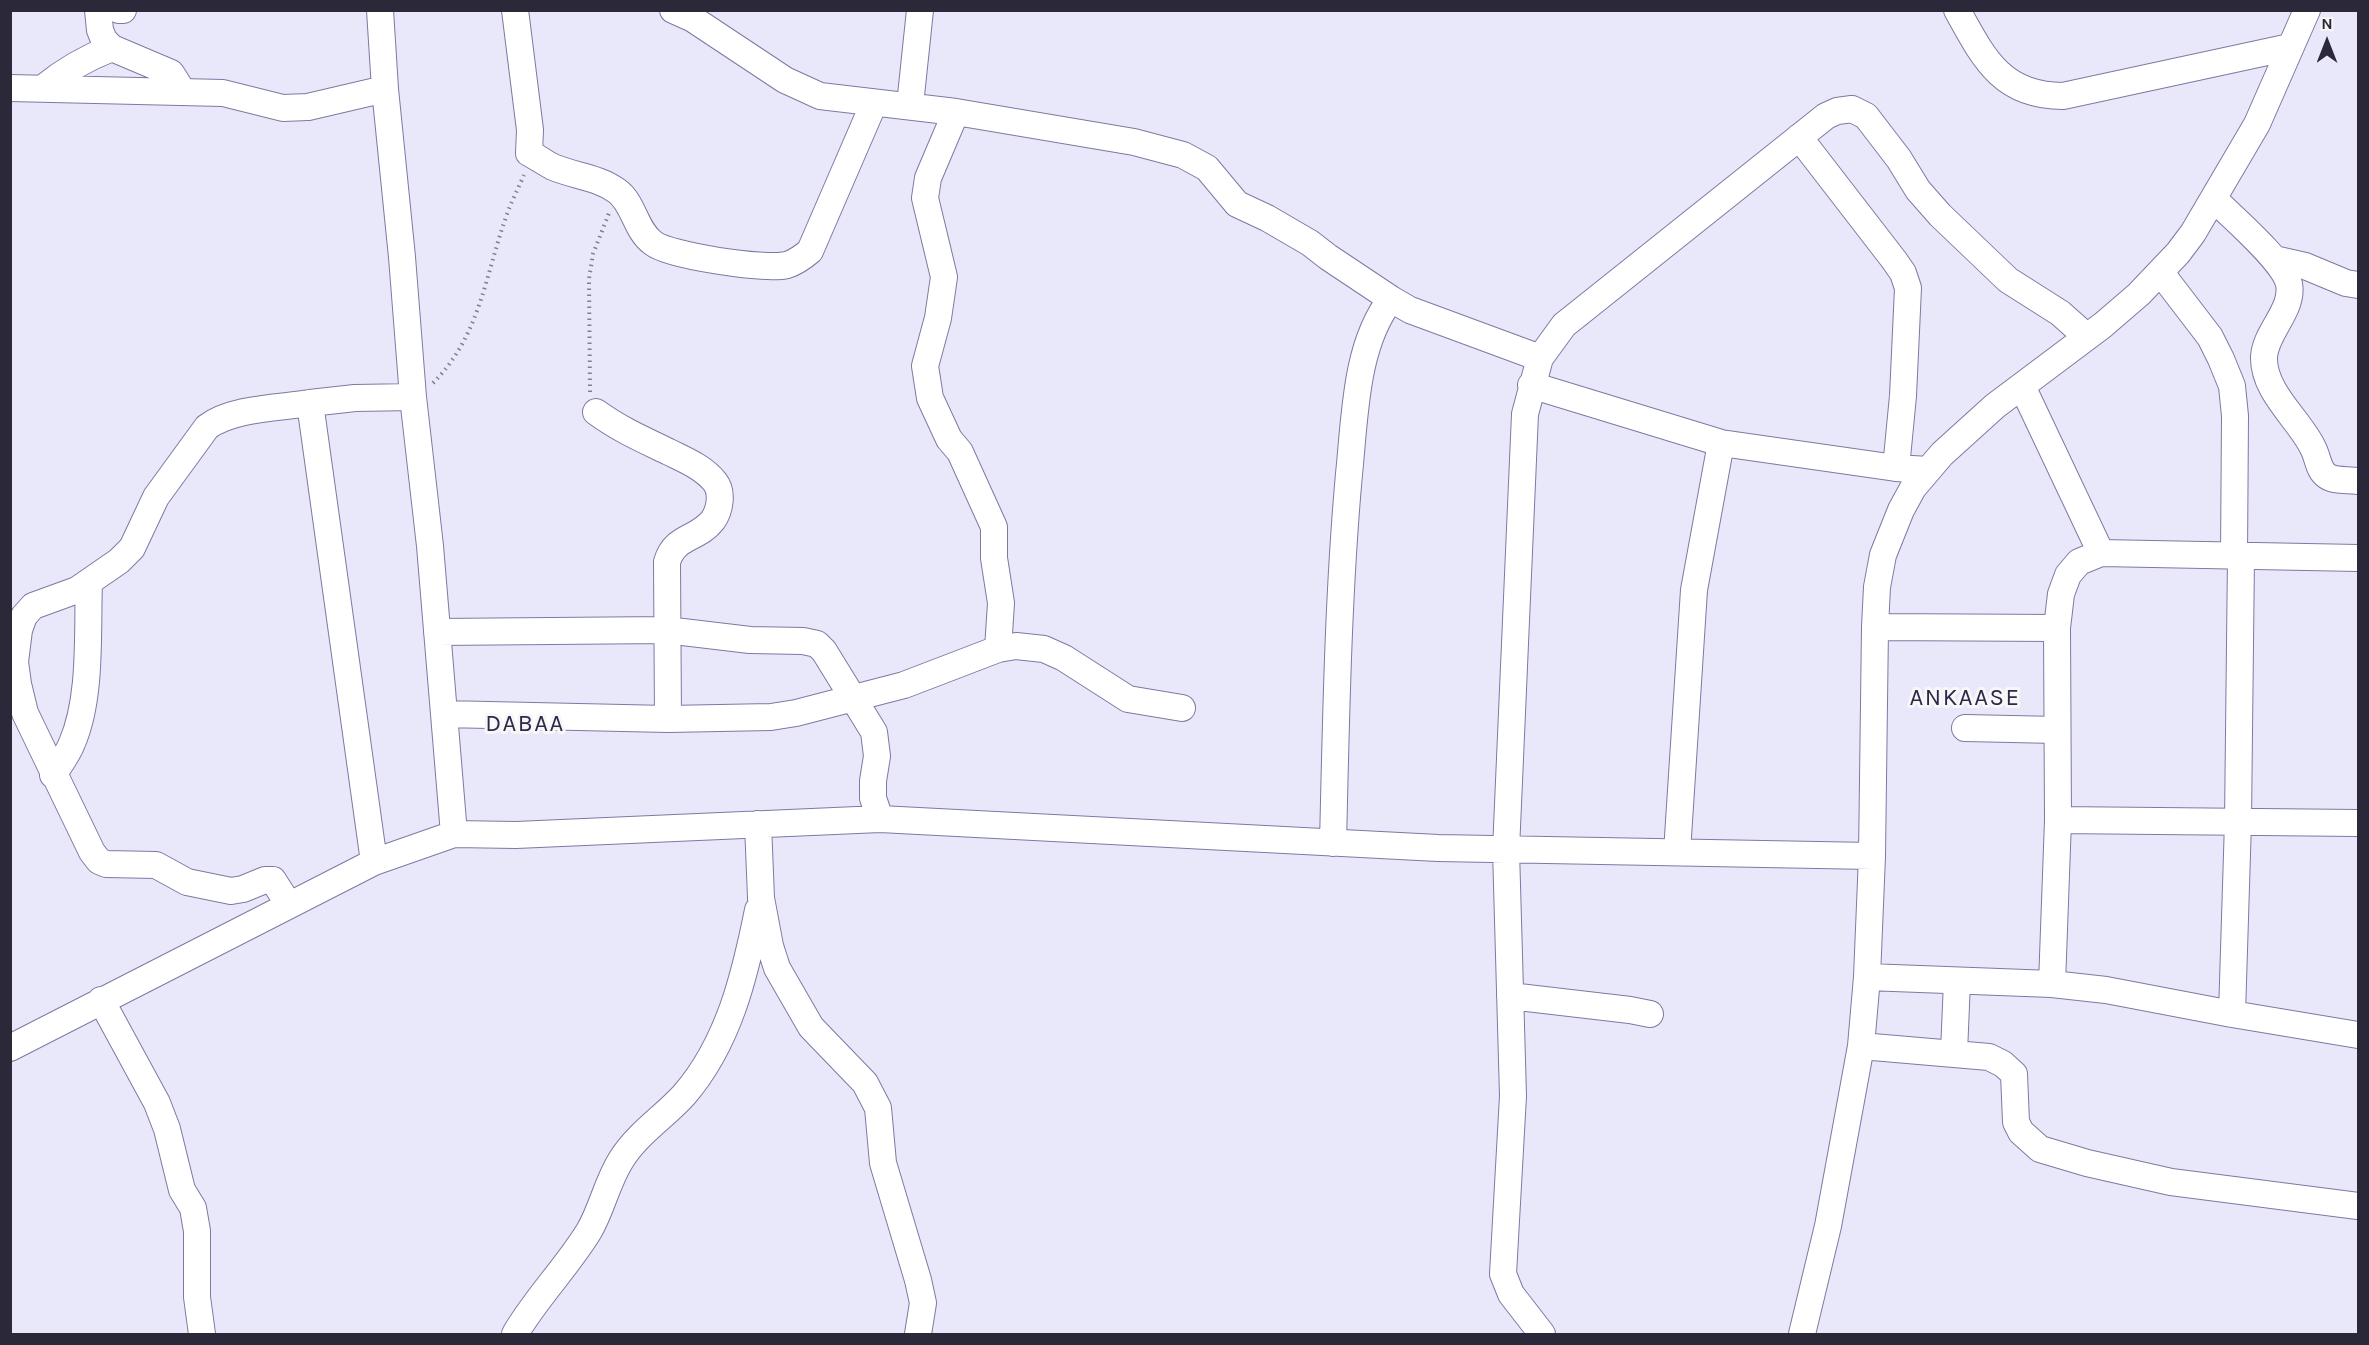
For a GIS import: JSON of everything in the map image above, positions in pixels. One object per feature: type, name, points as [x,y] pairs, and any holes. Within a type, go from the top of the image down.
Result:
[{"type":"street","points":[[98,10],[104,40],[112,48],[171,73],[183,92]]},
{"type":"street","points":[[380,10],[385,89],[430,546],[454,834]]},
{"type":"street","points":[[516,10],[530,130],[529,153],[552,166],[600,182],[618,192],[641,232],[654,244],[728,263],[762,267],[787,265],[800,259],[810,251],[874,103]]},
{"type":"street","points":[[673,10],[693,19],[785,80],[820,96],[956,112],[1134,142],[1183,155],[1207,168],[1237,204],[1268,218],[1310,243],[1410,310],[1540,358]]},
{"type":"street","points":[[910,105],[920,10]]},
{"type":"street","points":[[1957,10],[1973,39],[2002,78],[2024,91],[2042,96],[2063,96],[2290,46]]},
{"type":"street","points":[[1802,1335],[1828,1226],[1862,1046],[1872,856],[1875,627],[1877,588],[1883,555],[1901,510],[1913,488],[1942,454],[1995,406],[2087,337],[2139,294],[2161,273],[2193,233],[2257,124],[2307,10]]},
{"type":"street","points":[[43,88],[88,57],[112,48]]},
{"type":"street","points":[[10,88],[223,93],[283,108],[308,107],[385,89]]},
{"type":"street","points":[[1542,1335],[1511,1294],[1503,1274],[1513,1096],[1506,850],[1524,414],[1540,358],[1564,326],[1799,137],[1826,116],[1837,111],[1852,109],[1866,116],[1899,159],[1918,190],[1940,215],[2008,280],[2060,313],[2087,337]]},
{"type":"street","points":[[956,112],[928,178],[925,198],[944,277],[938,318],[925,366],[930,398],[949,439],[960,452],[994,527],[994,558],[1001,603],[998,649]]},
{"type":"street","points":[[1799,137],[1894,260],[1903,273],[1908,288],[1903,396],[1896,468]]},
{"type":"street","points":[[2214,199],[2274,259],[2289,284],[2286,302],[2268,339],[2264,357],[2269,381],[2291,418],[2313,447],[2323,472],[2328,477],[2358,481]]},
{"type":"street","points":[[2274,259],[2305,266],[2346,283],[2358,285]]},
{"type":"street","points":[[2161,273],[2210,337],[2222,359],[2232,386],[2235,416],[2238,822],[2232,1014]]},
{"type":"street","points":[[1333,843],[1341,559],[1358,385],[1378,315],[1391,299]]},
{"type":"street","points":[[1531,385],[1721,443],[1896,468],[1928,470]]},
{"type":"street","points":[[2022,386],[2101,553]]},
{"type":"street","points":[[289,905],[273,880],[264,880],[243,890],[231,891],[188,882],[156,865],[106,864],[99,861],[92,852],[25,712],[15,662],[19,630],[24,616],[33,606],[77,590],[89,583],[132,548],[156,497],[207,427],[218,419],[310,403],[355,398],[414,398]]},
{"type":"street","points":[[310,403],[374,862]]},
{"type":"street","points":[[596,412],[613,424],[700,468],[717,483],[721,500],[714,519],[702,532],[680,541],[670,550],[667,562],[668,719]]},
{"type":"street","points":[[1677,852],[1694,590],[1721,443]]},
{"type":"street","points":[[2052,984],[2058,820],[2056,628],[2061,594],[2068,575],[2079,562],[2101,553],[2358,558]]},
{"type":"street","points":[[54,775],[72,743],[81,711],[89,583]]},
{"type":"street","points":[[1875,627],[2056,628]]},
{"type":"street","points":[[437,632],[666,630],[750,640],[803,641],[817,644],[824,651],[874,732],[877,756],[873,798],[880,819]]},
{"type":"street","points":[[444,714],[668,719],[771,717],[904,685],[998,649],[1016,646],[1044,649],[1064,658],[1128,699],[1182,708]]},
{"type":"street","points":[[1965,728],[2057,730]]},
{"type":"street","points":[[10,1048],[374,862],[454,834],[516,835],[880,819],[1506,850],[1872,856]]},
{"type":"street","points":[[2058,820],[2358,823]]},
{"type":"street","points":[[758,824],[761,898],[770,946],[777,968],[811,1027],[865,1083],[878,1108],[882,1163],[923,1303],[918,1335]]},
{"type":"street","points":[[515,1335],[591,1228],[622,1159],[647,1129],[683,1096],[704,1069],[730,1019],[748,959],[761,898]]},
{"type":"street","points":[[1867,977],[2052,984],[2106,990],[2358,1035]]},
{"type":"street","points":[[1954,1053],[1957,981]]},
{"type":"street","points":[[1510,996],[1650,1014]]},
{"type":"street","points":[[101,1000],[157,1103],[167,1129],[182,1190],[193,1208],[197,1231],[197,1297],[202,1335]]},
{"type":"street","points":[[1862,1046],[1989,1057],[2003,1064],[2014,1074],[2016,1122],[2021,1132],[2040,1149],[2087,1163],[2171,1182],[2358,1206]]},
{"type":"path","points":[[414,398],[448,368],[471,331],[506,216],[524,174],[529,153]]},
{"type":"path","points":[[596,412],[590,396],[589,279],[594,254],[618,192]]},
{"type":"district","name":"ANKAASE","points":[[1965,698]]},
{"type":"district","name":"DABAA","points":[[525,724]]}]
